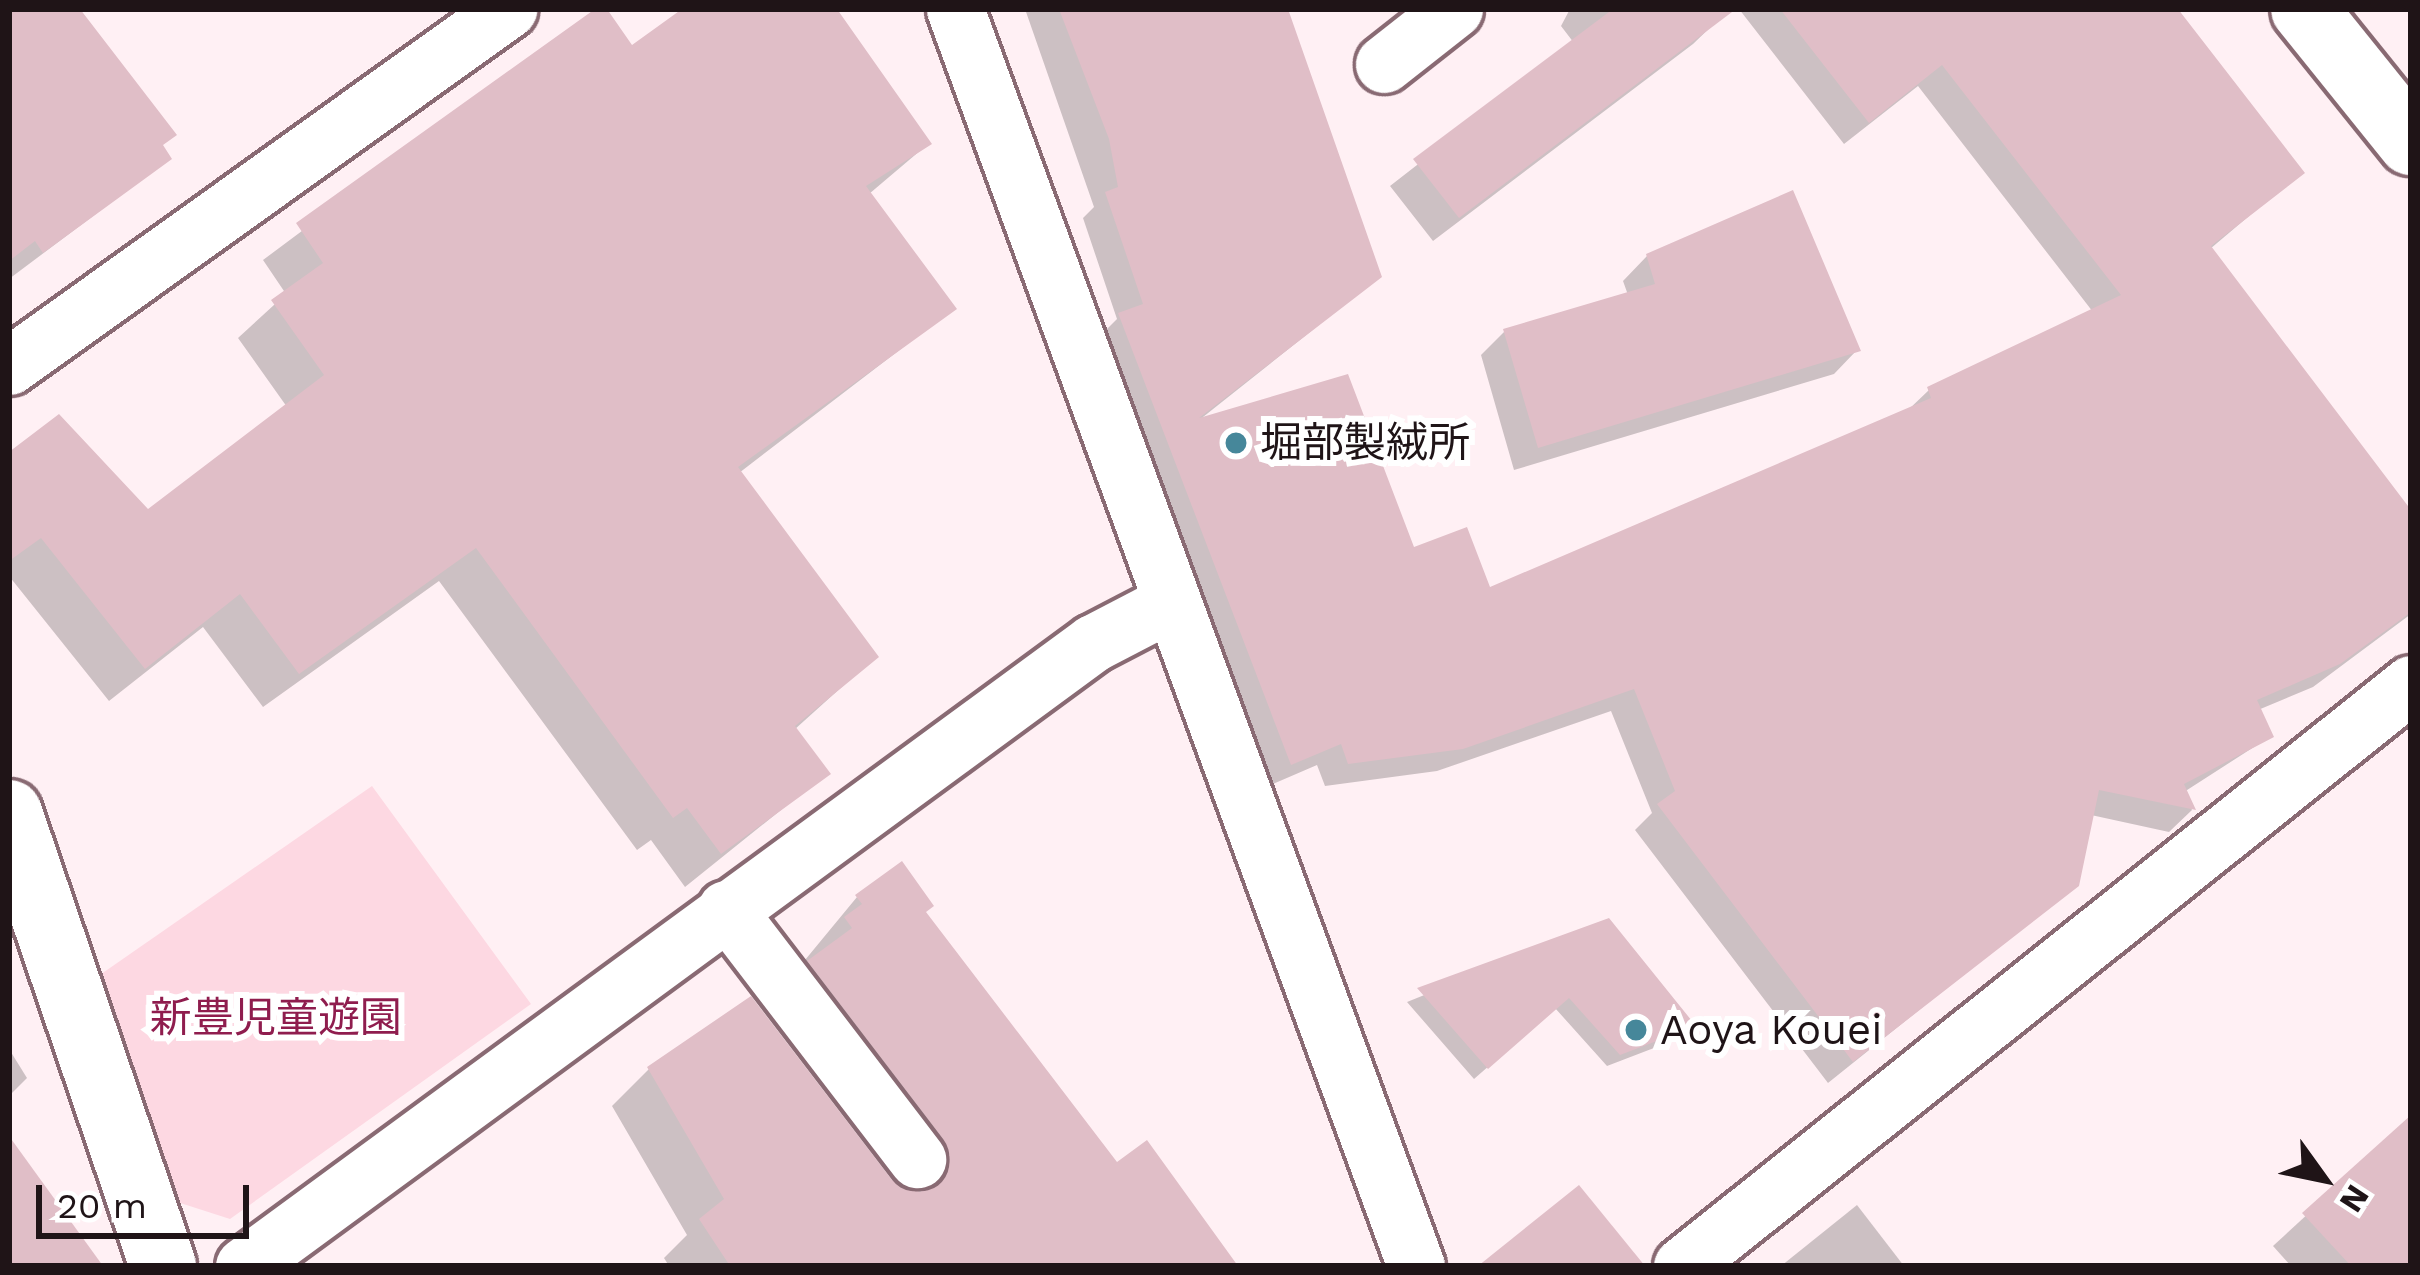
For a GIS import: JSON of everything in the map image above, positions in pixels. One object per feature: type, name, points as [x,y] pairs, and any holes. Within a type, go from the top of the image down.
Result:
[{"type":"street","points":[[9,366],[508,9]]},
{"type":"street","points":[[955,9],[1416,1266]]},
{"type":"street","points":[[1384,64],[1454,9]]},
{"type":"street","points":[[2304,9],[2411,142]]},
{"type":"street","points":[[244,1266],[1093,643],[1170,603]]},
{"type":"street","points":[[1682,1266],[2411,684]]},
{"type":"street","points":[[9,813],[164,1266]]},
{"type":"street","points":[[726,909],[917,1160]]},
{"type":"green space","name":"新豊児童遊園","points":[[372,786],[531,1004],[230,1219],[171,1200],[94,979]]},
{"type":"building","points":[[9,9],[80,9],[177,135],[163,145],[172,159],[43,253],[35,241],[9,261]]},
{"type":"building","points":[[595,9],[607,9],[632,45],[682,9],[837,9],[932,144],[866,186],[957,309],[738,467],[879,657],[795,726],[831,774],[721,854],[687,808],[673,818],[476,548],[299,674],[240,594],[145,669],[41,538],[9,561],[9,452],[59,414],[148,509],[324,375],[271,300],[323,263],[296,223]]},
{"type":"building","points":[[1059,9],[1288,9],[1382,277],[1199,418],[1348,374],[1414,547],[1467,527],[1490,587],[1931,398],[1927,387],[2121,295],[1942,65],[1869,123],[1780,9],[2178,9],[2305,173],[2211,246],[2411,510],[2411,612],[2340,664],[2257,700],[2274,737],[2184,784],[2196,810],[2099,790],[2079,886],[1853,1062],[1657,804],[1675,791],[1634,689],[1463,749],[1348,764],[1341,744],[1291,765],[1118,313],[1143,304],[1105,192],[1118,187],[1109,139]]},
{"type":"building","points":[[1613,9],[1736,9],[1459,218],[1413,159]]},
{"type":"building","points":[[1793,190],[1861,351],[1538,448],[1503,329],[1655,284],[1646,254]]},
{"type":"building","points":[[902,861],[934,906],[926,912],[1117,1162],[1147,1140],[1238,1266],[730,1266],[699,1219],[724,1199],[647,1067],[751,996],[892,1180],[920,1192],[947,1173],[943,1139],[807,961],[852,928],[844,917],[862,904],[855,895]]},
{"type":"building","points":[[1609,918],[1696,1026],[1620,1055],[1569,998],[1488,1069],[1417,988]]},
{"type":"building","points":[[2411,1115],[2411,1266],[2351,1266],[2302,1213]]},
{"type":"building","points":[[9,1136],[103,1266],[9,1266]]},
{"type":"building","points":[[1579,1185],[1645,1266],[1478,1266]]},
{"type":"place","name":"堀部製絨所","points":[[1236,443]]},
{"type":"place","name":"Aoya Kouei","points":[[1636,1030]]}]
